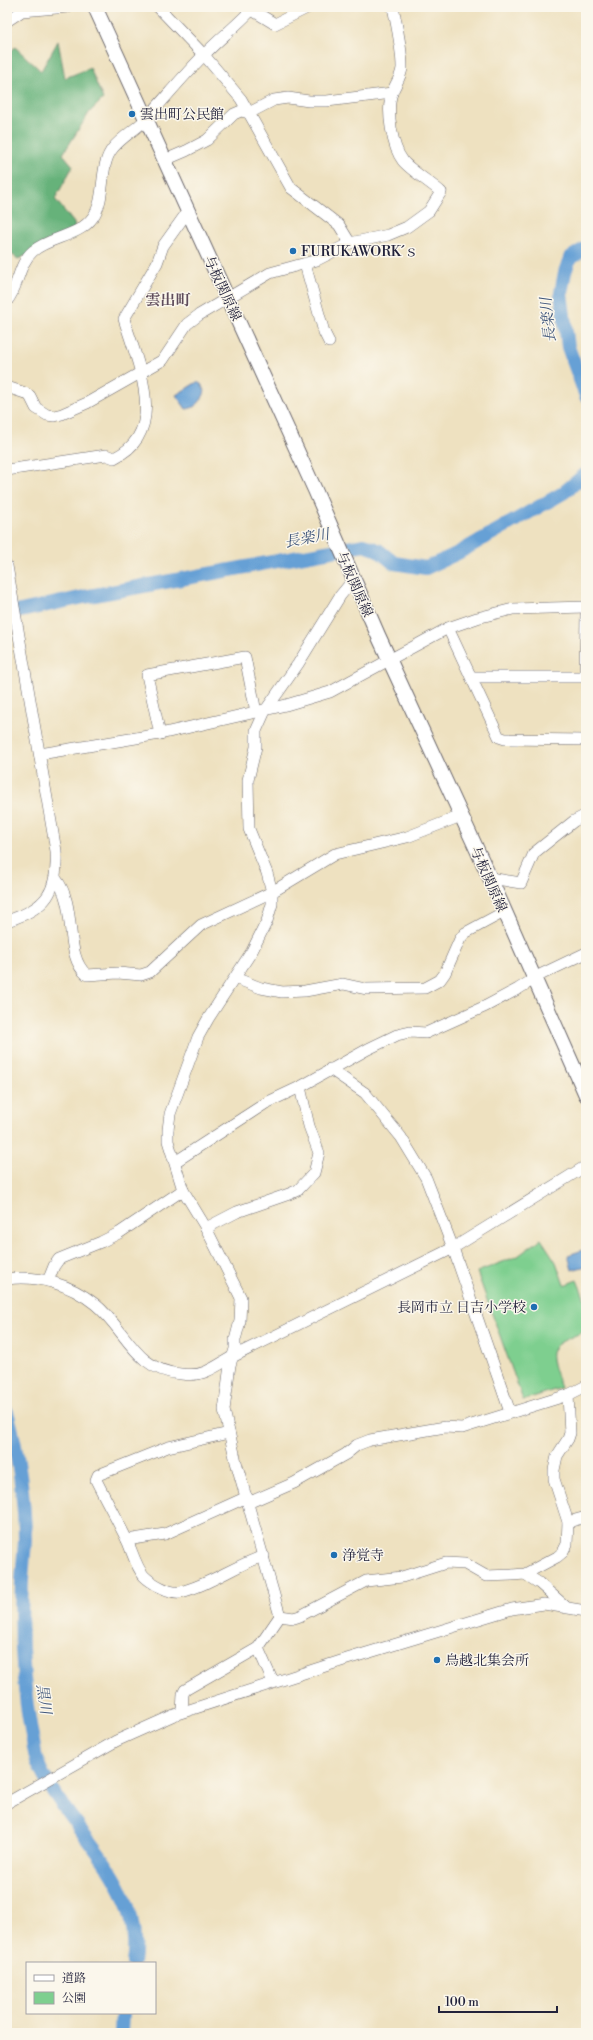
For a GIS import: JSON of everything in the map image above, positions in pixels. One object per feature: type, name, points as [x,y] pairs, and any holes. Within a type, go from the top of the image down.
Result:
[{"type":"main road","name":"与板関原線","points":[[95,7],[312,483],[389,661],[490,878],[586,1095]]},
{"type":"street","points":[[7,21],[22,11],[68,7]]},
{"type":"street","points":[[7,301],[10,297],[18,273],[33,251],[61,236],[75,232],[86,225],[94,216],[102,188],[106,162],[112,149],[146,119],[204,55],[253,8],[275,24],[309,7]]},
{"type":"street","points":[[7,387],[30,396],[36,408],[41,412],[54,416],[87,403],[163,360],[187,324],[199,315],[228,300],[270,273],[317,260],[350,243],[388,235],[407,227],[429,211],[441,192],[429,181],[404,163],[394,144],[390,110],[392,93],[398,85],[402,67],[394,7]]},
{"type":"street","points":[[163,9],[241,99],[267,148],[291,188],[339,225],[350,243]]},
{"type":"street","points":[[165,160],[207,140],[234,114],[241,111],[249,113],[281,98],[327,101],[392,93]]},
{"type":"street","points":[[7,470],[106,455],[114,458],[121,455],[139,433],[146,414],[146,391],[124,319],[157,263],[163,246],[188,211]]},
{"type":"street","points":[[305,264],[324,332],[330,342]]},
{"type":"street","points":[[7,566],[56,850],[56,879],[52,889],[41,904],[24,915],[7,921]]},
{"type":"street","points":[[182,1712],[183,1694],[185,1690],[258,1648],[280,1616],[229,1433],[224,1410],[232,1357],[235,1349],[235,1340],[240,1321],[241,1298],[206,1228],[182,1190],[168,1141],[170,1114],[198,1037],[252,951],[267,921],[272,904],[272,892],[267,873],[249,829],[248,780],[256,747],[256,731],[260,712],[298,664],[340,596],[354,579]]},
{"type":"street","points":[[40,754],[160,734],[260,712],[330,692],[448,628],[477,618],[514,609],[586,607]]},
{"type":"street","points":[[471,677],[585,677],[586,615]]},
{"type":"street","points":[[448,628],[499,737],[505,739],[586,740]]},
{"type":"street","points":[[160,734],[147,675],[245,657],[260,712]]},
{"type":"street","points":[[490,878],[521,883],[534,853],[574,821],[586,815]]},
{"type":"street","points":[[56,879],[65,893],[78,967],[87,975],[118,973],[141,975],[150,972],[201,925],[272,892],[335,854],[407,837],[461,816]]},
{"type":"street","points":[[235,978],[262,988],[282,992],[305,991],[343,984],[366,989],[425,988],[440,980],[445,973],[460,939],[465,933],[504,912]]},
{"type":"street","points":[[175,1162],[266,1103],[300,1087],[330,1069],[397,1035],[410,1032],[426,1033],[492,1003],[534,978],[586,953]]},
{"type":"street","points":[[330,1069],[364,1093],[401,1137],[426,1178],[453,1248],[510,1412]]},
{"type":"street","points":[[206,1228],[237,1212],[298,1190],[314,1173],[319,1153],[309,1126],[300,1087]]},
{"type":"street","points":[[7,1279],[19,1277],[48,1281],[72,1289],[95,1304],[113,1322],[137,1354],[149,1364],[161,1370],[189,1375],[205,1372],[232,1357],[453,1248],[586,1166]]},
{"type":"street","points":[[48,1281],[54,1266],[59,1259],[102,1242],[182,1190]]},
{"type":"street","points":[[127,1540],[166,1534],[248,1500],[294,1483],[346,1454],[357,1445],[370,1440],[445,1427],[462,1428],[568,1395],[586,1386]]},
{"type":"street","points":[[280,1616],[294,1618],[300,1616],[366,1581],[402,1577],[446,1563],[465,1564],[486,1576],[492,1577],[525,1574],[557,1557],[563,1552],[567,1544],[568,1522],[554,1478],[554,1470],[557,1456],[568,1439],[570,1433],[568,1395]]},
{"type":"street","points":[[229,1433],[168,1447],[98,1475],[96,1480],[145,1576],[166,1589],[178,1592],[211,1580],[247,1562],[264,1556]]},
{"type":"street","points":[[568,1522],[586,1517]]},
{"type":"street","points":[[525,1574],[540,1583],[565,1606]]},
{"type":"street","points":[[7,1803],[116,1741],[182,1712],[273,1682],[490,1615],[529,1605],[544,1604],[586,1610]]},
{"type":"street","points":[[258,1648],[273,1682]]},
{"type":"green space","points":[[58,41],[65,78],[90,68],[103,99],[89,113],[63,154],[73,166],[55,199],[74,223],[76,237],[18,259],[7,251],[7,55],[15,47],[41,71]]},
{"type":"green space","name":"長岡市立 日吉小学校","points":[[541,1239],[556,1262],[564,1285],[577,1280],[586,1302],[586,1331],[563,1341],[553,1350],[553,1364],[561,1388],[523,1400],[477,1272],[518,1256]]},
{"type":"water","points":[[197,382],[201,384],[205,391],[204,394],[195,406],[186,409],[176,395]]},
{"type":"water","points":[[586,1249],[586,1266],[572,1270],[568,1255]]},
{"type":"waterway","name":"長楽川","points":[[586,248],[570,258],[565,272],[561,293],[568,347],[586,396]]},
{"type":"waterway","name":"長楽川","points":[[7,614],[84,597],[364,545],[378,550],[394,563],[426,568],[458,553],[563,493],[586,474]]},
{"type":"waterway","name":"黒川","points":[[7,1412],[18,1459],[24,1509],[25,1541],[21,1599],[22,1656],[28,1712],[35,1755],[50,1787],[102,1858],[124,1896],[131,1916],[134,1939],[133,1962]]},
{"type":"waterway","name":"黒川","points":[[121,2033],[122,2014]]},
{"type":"place","name":"雲出町公民館","points":[[132,114]]},
{"type":"place","name":"FURUKAWORK´ｓ","points":[[293,251]]},
{"type":"place","name":"長岡市立 日吉小学校","points":[[534,1307]]},
{"type":"place","name":"浄覚寺","points":[[334,1555]]},
{"type":"place","name":"鳥越北集会所","points":[[437,1660]]},
{"type":"district","name":"雲出町","points":[[168,300]]}]
